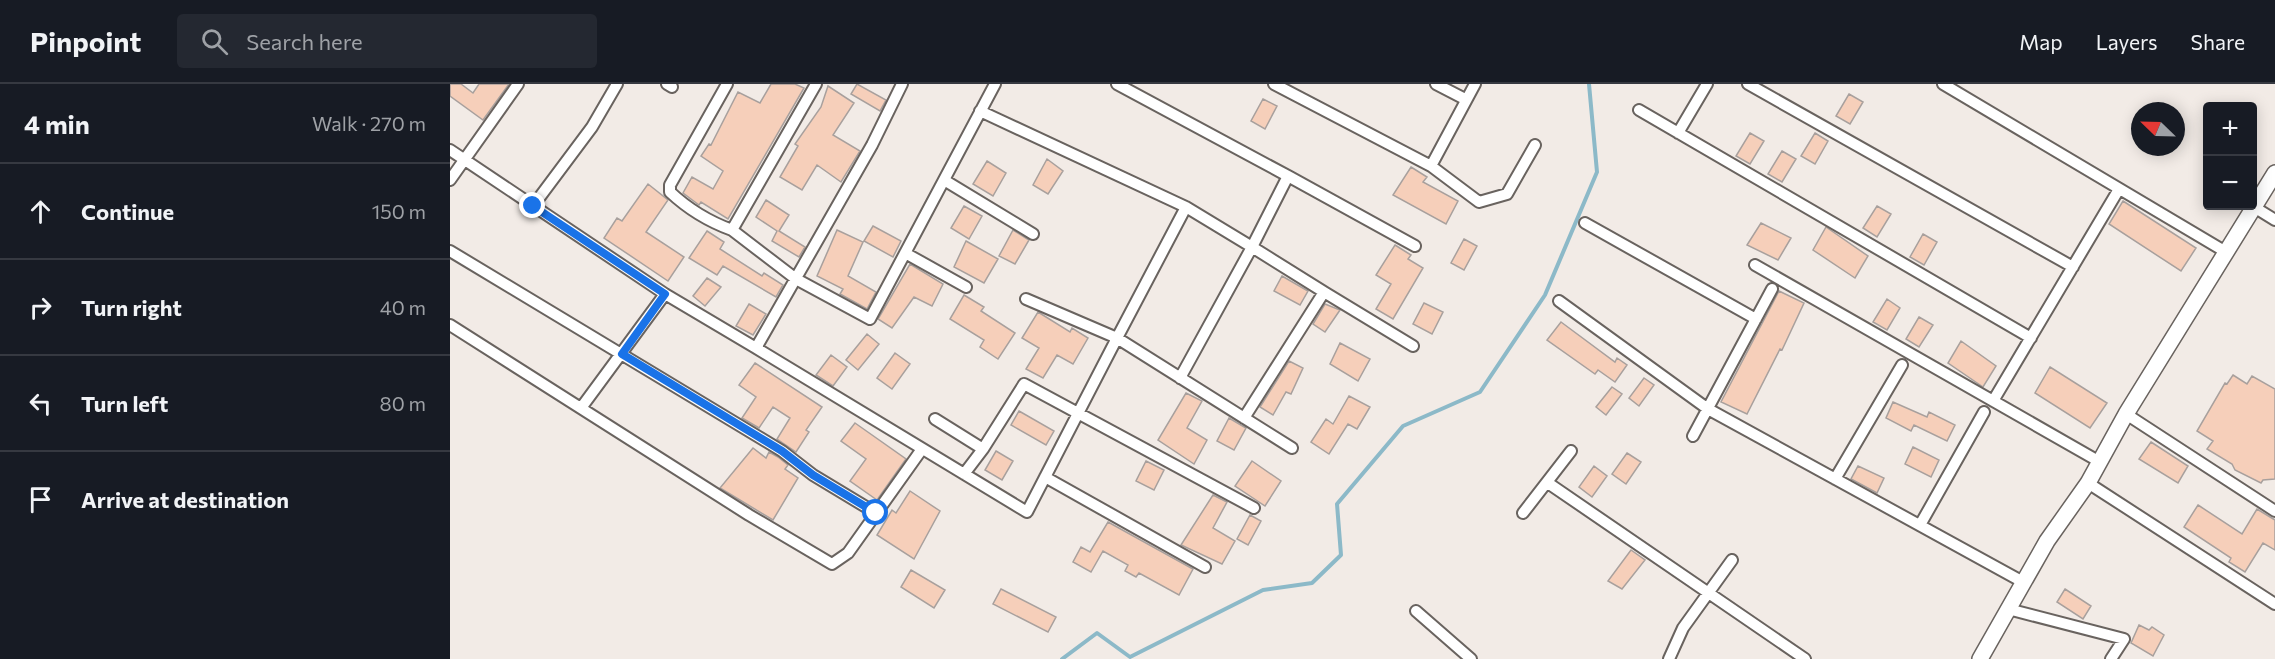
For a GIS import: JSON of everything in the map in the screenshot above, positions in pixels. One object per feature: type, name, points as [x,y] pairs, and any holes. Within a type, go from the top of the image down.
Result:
[{"type":"street","points":[[450,180],[518,84]]},
{"type":"street","points":[[533,206],[592,127],[617,84]]},
{"type":"street","points":[[728,84],[670,185],[670,192],[719,226],[732,230],[796,279],[870,319],[995,84]]},
{"type":"street","points":[[732,230],[816,84]]},
{"type":"street","points":[[756,348],[872,145],[902,84]]},
{"type":"street","points":[[1117,84],[1415,246]]},
{"type":"street","points":[[1274,84],[1431,166],[1479,202],[1508,194],[1535,145]]},
{"type":"street","points":[[1436,84],[1465,99]]},
{"type":"street","points":[[1431,166],[1475,84]]},
{"type":"street","points":[[1678,133],[1707,84]]},
{"type":"street","points":[[1748,84],[2073,267]]},
{"type":"street","points":[[1943,84],[2226,252]]},
{"type":"street","points":[[1639,110],[2031,338]]},
{"type":"street","points":[[980,111],[1186,207],[1413,346]]},
{"type":"street","points":[[450,150],[665,294],[1026,512],[1186,207]]},
{"type":"street","points":[[2257,202],[2275,173]]},
{"type":"street","points":[[1180,378],[1288,176]]},
{"type":"street","points":[[944,180],[1033,234]]},
{"type":"street","points":[[1993,401],[2120,189]]},
{"type":"street","points":[[2257,209],[2275,220]]},
{"type":"street","points":[[1980,659],[2047,541],[2088,483],[2126,414],[2252,210]]},
{"type":"street","points":[[1585,223],[1756,319]]},
{"type":"street","points":[[450,251],[782,451],[813,475],[876,513]]},
{"type":"street","points":[[905,253],[966,287]]},
{"type":"street","points":[[1755,265],[2100,462]]},
{"type":"street","points":[[1694,436],[1772,289]]},
{"type":"street","points":[[1244,418],[1324,292]]},
{"type":"street","points":[[581,408],[665,294]]},
{"type":"street","points":[[1026,299],[1117,338],[1292,448]]},
{"type":"street","points":[[1559,302],[1708,410],[2023,582]]},
{"type":"street","points":[[450,325],[785,538],[832,564],[848,553],[922,449]]},
{"type":"street","points":[[1835,479],[1902,365]]},
{"type":"street","points":[[964,474],[983,449],[1024,384],[1254,507]]},
{"type":"street","points":[[1920,525],[1984,412]]},
{"type":"street","points":[[2126,414],[2275,510]]},
{"type":"street","points":[[935,418],[983,449]]},
{"type":"street","points":[[1523,513],[1571,451]]},
{"type":"street","points":[[1045,477],[1205,567]]},
{"type":"street","points":[[1548,483],[1804,659]]},
{"type":"street","points":[[2088,483],[2275,604]]},
{"type":"street","points":[[1669,659],[1683,628],[1732,560]]},
{"type":"street","points":[[2008,609],[2124,639],[2111,659]]},
{"type":"street","points":[[1416,611],[1471,659]]},
{"type":"building","points":[[450,84],[461,84],[473,93],[479,84],[509,84],[483,120],[450,96]]},
{"type":"building","points":[[771,84],[795,84],[804,88],[728,219],[701,202],[699,205],[683,193],[692,177],[713,189],[723,171],[701,156],[709,144],[711,145],[738,92],[760,103]]},
{"type":"building","points":[[857,84],[886,100],[880,111],[851,94]]},
{"type":"building","points":[[828,86],[854,103],[833,135],[860,151],[841,182],[817,165],[802,190],[780,177],[798,146],[795,144],[821,107]]},
{"type":"building","points":[[1849,94],[1863,102],[1850,124],[1836,116]]},
{"type":"building","points":[[1263,99],[1277,106],[1265,129],[1251,121]]},
{"type":"building","points":[[1750,133],[1764,141],[1750,164],[1736,156]]},
{"type":"building","points":[[1815,133],[1828,141],[1815,164],[1801,156]]},
{"type":"building","points":[[1782,151],[1796,159],[1782,182],[1768,174]]},
{"type":"building","points":[[1047,159],[1063,171],[1048,194],[1033,185]]},
{"type":"building","points":[[987,161],[1006,173],[993,196],[973,184]]},
{"type":"building","points":[[1411,167],[1427,177],[1423,182],[1458,201],[1446,224],[1393,195]]},
{"type":"building","points":[[648,184],[668,200],[646,232],[684,257],[668,281],[604,238],[617,218],[622,221]]},
{"type":"building","points":[[766,200],[789,215],[779,231],[805,247],[799,257],[772,241],[777,231],[756,217]]},
{"type":"building","points":[[2123,201],[2196,248],[2181,271],[2109,224]]},
{"type":"building","points":[[964,206],[982,216],[969,239],[951,228]]},
{"type":"building","points":[[1877,206],[1891,214],[1877,237],[1863,228]]},
{"type":"building","points":[[1761,223],[1791,238],[1778,260],[1747,245]]},
{"type":"building","points":[[873,226],[901,241],[893,257],[864,241]]},
{"type":"building","points":[[1826,227],[1868,256],[1855,278],[1813,250]]},
{"type":"building","points":[[837,230],[863,242],[848,276],[876,292],[867,309],[840,294],[843,289],[817,276]]},
{"type":"building","points":[[1013,230],[1029,240],[1015,264],[999,256]]},
{"type":"building","points":[[707,231],[724,242],[720,249],[762,276],[764,273],[783,285],[776,297],[723,266],[717,275],[689,258]]},
{"type":"building","points":[[1923,234],[1937,242],[1924,265],[1910,257]]},
{"type":"building","points":[[1464,239],[1477,246],[1464,270],[1451,263]]},
{"type":"building","points":[[966,241],[998,259],[984,283],[954,267]]},
{"type":"building","points":[[1395,245],[1411,255],[1408,259],[1423,268],[1393,319],[1376,309],[1391,284],[1376,275]]},
{"type":"building","points":[[910,264],[943,284],[932,306],[914,297],[892,328],[878,319]]},
{"type":"building","points":[[1282,276],[1308,291],[1300,305],[1274,291]]},
{"type":"building","points":[[707,278],[721,287],[705,306],[693,296]]},
{"type":"building","points":[[1779,291],[1804,303],[1782,350],[1780,349],[1747,414],[1721,402]]},
{"type":"building","points":[[964,295],[984,307],[981,311],[1015,333],[998,359],[980,347],[984,340],[950,319]]},
{"type":"building","points":[[1887,299],[1900,308],[1887,330],[1873,322]]},
{"type":"building","points":[[1424,303],[1443,312],[1432,334],[1413,324]]},
{"type":"building","points":[[749,304],[766,314],[753,335],[736,326]]},
{"type":"building","points":[[1325,304],[1340,310],[1325,332],[1313,324]]},
{"type":"building","points":[[1038,312],[1070,332],[1072,328],[1088,338],[1073,364],[1057,355],[1043,378],[1026,369],[1039,348],[1022,338]]},
{"type":"building","points":[[1919,317],[1933,325],[1919,347],[1906,339]]},
{"type":"building","points":[[1561,322],[1615,362],[1617,358],[1627,365],[1615,382],[1598,370],[1595,374],[1547,340]]},
{"type":"building","points":[[867,334],[879,344],[858,370],[846,360]]},
{"type":"building","points":[[1961,341],[1996,366],[1983,387],[1948,363]]},
{"type":"building","points":[[1340,343],[1370,359],[1358,381],[1330,364]]},
{"type":"building","points":[[895,353],[910,364],[892,389],[877,378]]},
{"type":"building","points":[[831,355],[847,367],[833,386],[816,375]]},
{"type":"building","points":[[1289,361],[1303,368],[1291,394],[1286,392],[1273,415],[1260,407]]},
{"type":"building","points":[[755,363],[822,407],[806,430],[809,432],[796,452],[777,439],[790,418],[773,407],[759,428],[742,418],[756,397],[739,385]]},
{"type":"building","points":[[2050,367],[2107,403],[2090,428],[2035,393]]},
{"type":"building","points":[[2233,375],[2247,384],[2252,376],[2275,389],[2275,479],[2263,480],[2261,483],[2235,470],[2232,464],[2207,449],[2213,441],[2197,431],[2225,383],[2227,384]]},
{"type":"building","points":[[1644,378],[1654,385],[1639,406],[1629,398]]},
{"type":"building","points":[[1612,387],[1622,394],[1606,415],[1596,407]]},
{"type":"building","points":[[1186,393],[1202,401],[1187,428],[1207,440],[1194,464],[1158,440]]},
{"type":"building","points":[[1349,396],[1370,407],[1357,429],[1348,424],[1329,454],[1311,442],[1326,419],[1333,424]]},
{"type":"building","points":[[1893,402],[1927,417],[1929,412],[1955,425],[1947,441],[1914,425],[1911,431],[1886,418]]},
{"type":"building","points":[[1019,411],[1054,431],[1046,445],[1011,425]]},
{"type":"building","points":[[1229,418],[1246,428],[1234,450],[1217,441]]},
{"type":"building","points":[[855,423],[906,459],[877,500],[850,481],[866,459],[841,441]]},
{"type":"building","points":[[2151,442],[2188,466],[2178,483],[2139,459]]},
{"type":"building","points":[[1913,447],[1939,460],[1931,477],[1905,464]]},
{"type":"building","points":[[753,448],[766,458],[769,452],[778,457],[788,465],[785,469],[798,478],[773,520],[720,488]]},
{"type":"building","points":[[996,451],[1013,461],[1002,480],[985,470]]},
{"type":"building","points":[[1627,453],[1641,462],[1626,484],[1612,474]]},
{"type":"building","points":[[1146,461],[1164,470],[1154,490],[1136,481]]},
{"type":"building","points":[[1252,461],[1281,481],[1265,506],[1235,486]]},
{"type":"building","points":[[1594,466],[1607,476],[1592,497],[1579,487]]},
{"type":"building","points":[[1858,466],[1884,478],[1877,493],[1851,479]]},
{"type":"building","points":[[910,491],[940,511],[914,559],[877,535],[892,510],[896,513]]},
{"type":"building","points":[[1213,495],[1227,502],[1213,528],[1235,541],[1222,564],[1181,545]]},
{"type":"building","points":[[2198,505],[2242,534],[2257,509],[2275,520],[2275,550],[2263,543],[2245,572],[2229,562],[2231,558],[2184,527]]},
{"type":"building","points":[[1250,515],[1261,521],[1248,545],[1237,539]]},
{"type":"building","points":[[1108,522],[1193,569],[1179,595],[1139,573],[1136,577],[1125,571],[1128,565],[1103,551],[1091,572],[1073,562],[1081,547],[1090,552]]},
{"type":"building","points":[[1631,550],[1645,560],[1622,589],[1608,581]]},
{"type":"building","points":[[911,570],[945,590],[934,608],[901,587]]},
{"type":"building","points":[[1001,589],[1056,617],[1048,632],[993,604]]},
{"type":"building","points":[[2065,589],[2091,606],[2083,619],[2057,602]]},
{"type":"building","points":[[2139,625],[2149,630],[2152,627],[2164,635],[2153,656],[2131,643]]},
{"type":"waterway","points":[[1062,659],[1097,633],[1130,657],[1263,590],[1312,583],[1341,555],[1337,504],[1403,426],[1480,392],[1545,295],[1597,172],[1589,84]]},
{"type":"route","points":[[533,206],[665,294],[622,354],[782,451],[813,475],[876,513]]}]
